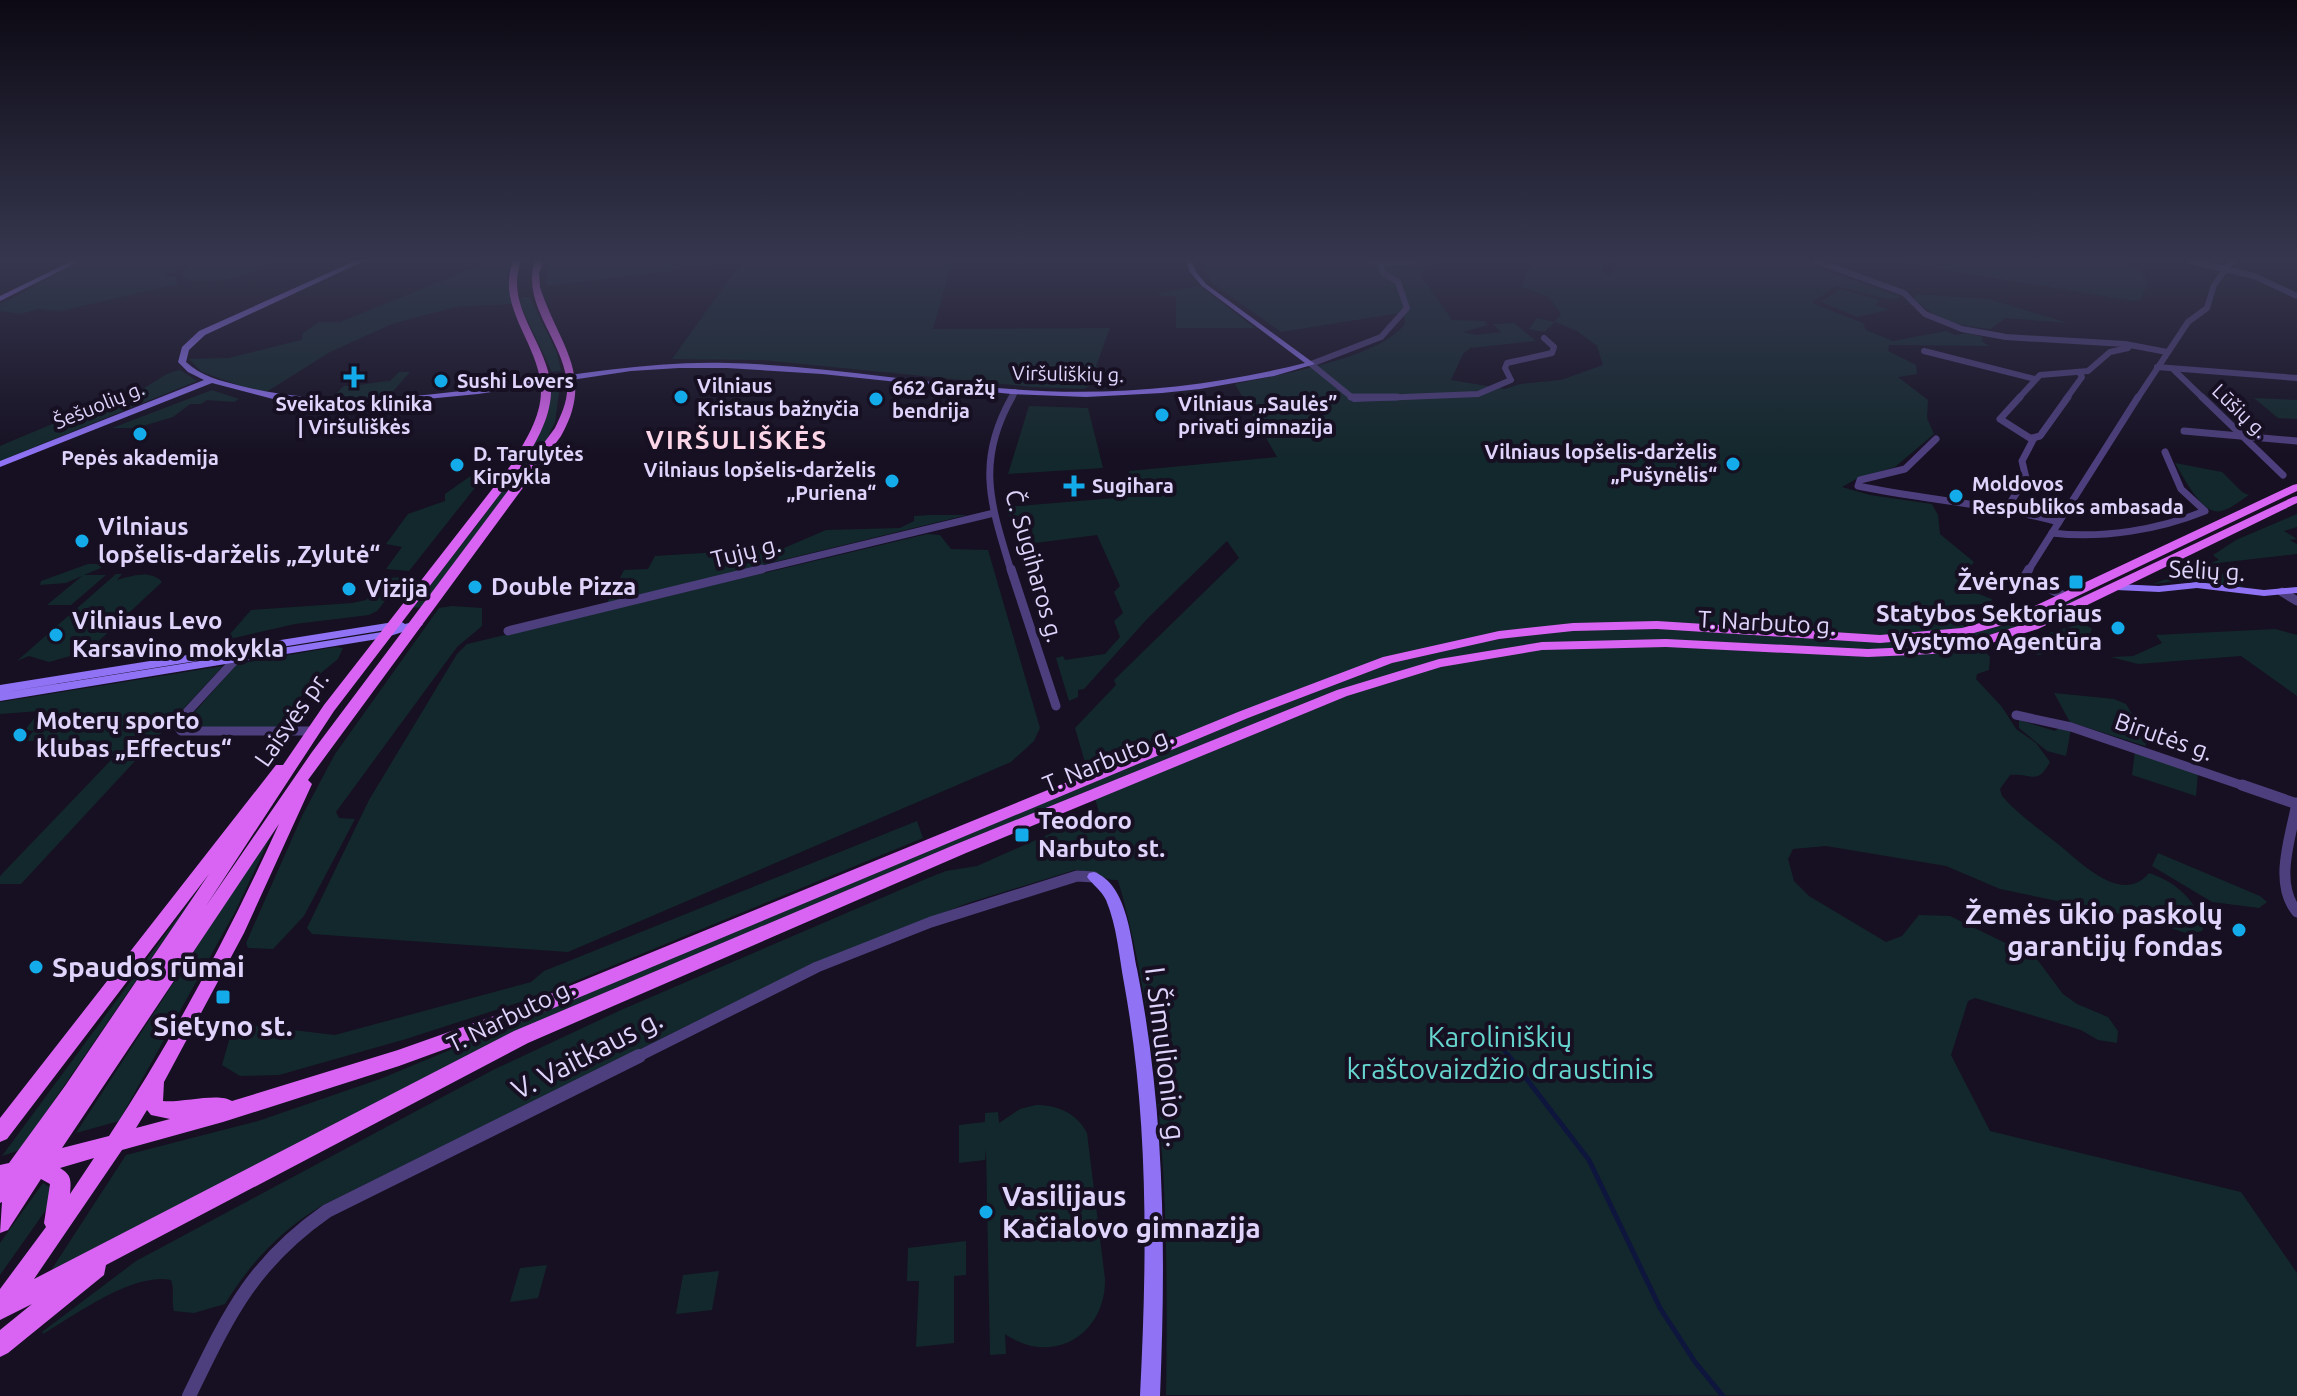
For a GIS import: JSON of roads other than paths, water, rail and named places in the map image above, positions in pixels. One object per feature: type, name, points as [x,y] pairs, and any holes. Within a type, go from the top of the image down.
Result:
[{"type":"main road","name":"Viršuliškių g.","points":[[216,326],[196,338],[183,353],[182,362],[195,373],[268,398],[344,403],[400,399],[662,366],[729,364],[1015,392],[1100,394],[1172,390],[1246,380],[1311,364]]},
{"type":"main road","name":"Laisvės pr.","points":[[0,1223],[311,744],[389,630],[516,466],[542,416],[545,380],[527,326]]},
{"type":"main road","name":"Laisvės pr.","points":[[0,1309],[115,1142],[155,1077],[269,865],[311,744],[417,624],[557,434],[567,413],[571,376],[553,326]]},
{"type":"main road","points":[[1260,326],[1311,364]]},
{"type":"main road","name":"Šešuolių g.","points":[[0,464],[212,380]]},
{"type":"main road","name":"T. Narbuto g.","points":[[2,1181],[115,1142],[399,1058],[518,1015],[1243,715],[1388,660],[1499,635],[1585,627],[1680,626],[1838,638],[1916,637],[1992,625],[2066,597],[2297,487]]},
{"type":"main road","name":"T. Narbuto g.","points":[[0,1309],[521,1037],[960,849],[1304,707],[1375,682],[1479,655],[1579,644],[1666,643],[1840,653],[1932,650],[2005,636],[2033,626],[2297,499]]},
{"type":"main road","points":[[2093,584],[2116,587]]},
{"type":"main road","name":"Sėlių g.","points":[[2116,587],[2159,589],[2197,585],[2253,593],[2297,590]]},
{"type":"main road","points":[[0,697],[236,659],[417,624]]},
{"type":"main road","points":[[0,689],[389,630]]},
{"type":"main road","points":[[0,1133],[267,783],[311,744]]},
{"type":"main road","name":"I. Šimulionio g.","points":[[1094,877],[1108,890],[1121,933],[1147,1074],[1155,1241],[1150,1396]]},
{"type":"main road","name":"Laisvės pr.","points":[[2,1181],[156,981]]},
{"type":"main road","points":[[155,1077],[153,1103],[164,1110],[212,1107],[279,1095]]},
{"type":"main road","points":[[2,1181],[47,1170],[61,1180],[59,1209],[49,1239]]},
{"type":"main road","points":[[0,1345],[97,1266],[143,1236]]},
{"type":"street","points":[[1391,326],[1381,337],[1311,364],[1349,398],[1360,400],[1488,392],[1503,387],[1511,380],[1505,368],[1507,363],[1554,351],[1552,343],[1544,338]]},
{"type":"street","points":[[1955,326],[2000,336],[2167,352]]},
{"type":"street","points":[[2066,597],[2025,576],[2185,326]]},
{"type":"street","points":[[2079,372],[2082,377],[2040,436],[2032,438],[2000,421],[2035,379],[2044,374],[2091,370],[2110,352],[2139,347]]},
{"type":"street","points":[[1924,351],[2035,379]]},
{"type":"street","points":[[2157,367],[2296,378]]},
{"type":"street","name":"Lūšių g.","points":[[2174,370],[2283,475]]},
{"type":"street","name":"Č. Sugiharos g.","points":[[1015,392],[998,424],[990,450],[988,476],[994,513],[1056,706]]},
{"type":"street","points":[[2184,431],[2297,441]]},
{"type":"street","points":[[2012,509],[2010,503],[2026,478],[2022,461],[2033,442],[2032,438]]},
{"type":"street","points":[[1936,439],[1905,469],[1860,480],[1857,485],[1881,493],[2012,509],[2059,522]]},
{"type":"street","points":[[2052,533],[2073,537],[2117,531],[2190,517],[2205,511],[2181,489],[2165,452]]},
{"type":"street","name":"Tujų g.","points":[[508,631],[994,513]]},
{"type":"street","points":[[2282,592],[2297,601]]},
{"type":"street","points":[[236,659],[176,724],[181,731],[232,733],[311,744]]},
{"type":"street","name":"Birutės g.","points":[[2016,715],[2071,727],[2297,804]]},
{"type":"street","points":[[2297,804],[2284,880],[2285,894],[2297,912]]},
{"type":"street","name":"V. Vaitkaus g.","points":[[189,1396],[242,1291],[257,1268],[289,1237],[327,1211],[817,967],[931,922],[1022,892],[1070,877],[1094,877]]},
{"type":"waterway","points":[[1498,1042],[1510,1058]]},
{"type":"waterway","points":[[1509,1056],[1589,1160],[1660,1308],[1695,1362],[1723,1396]]},
{"type":"place","name":"Sveikatos klinika | Viršuliškės","points":[[354,377]]},
{"type":"place","name":"Sushi Lovers","points":[[441,381]]},
{"type":"place","name":"Vilniaus Kristaus bažnyčia","points":[[681,397]]},
{"type":"place","name":"662 Garažų bendrija","points":[[876,399]]},
{"type":"place","name":"Vilniaus „Saulės” privati gimnazija","points":[[1162,415]]},
{"type":"place","name":"Pepės akademija","points":[[140,434]]},
{"type":"place","name":"Vilniaus lopšelis-darželis „Pušynėlis“","points":[[1733,464]]},
{"type":"place","name":"D. Tarulytės Kirpykla","points":[[457,465]]},
{"type":"place","name":"Vilniaus lopšelis-darželis „Puriena“","points":[[892,481]]},
{"type":"place","name":"Sugihara","points":[[1074,486]]},
{"type":"place","name":"Moldovos Respublikos ambasada","points":[[1956,496]]},
{"type":"place","name":"Vilniaus lopšelis-darželis „Zylutė“","points":[[82,541]]},
{"type":"place","name":"Žvėrynas","points":[[2076,582]]},
{"type":"place","name":"Double Pizza","points":[[475,587]]},
{"type":"place","name":"Vizija","points":[[349,589]]},
{"type":"place","name":"Statybos Sektoriaus Vystymo Agentūra","points":[[2118,628]]},
{"type":"place","name":"Vilniaus Levo Karsavino mokykla","points":[[56,635]]},
{"type":"place","name":"Moterų sporto klubas „Effectus“","points":[[20,735]]},
{"type":"place","name":"Teodoro Narbuto st.","points":[[1022,835]]},
{"type":"place","name":"Žemės ūkio paskolų garantijų fondas","points":[[2239,930]]},
{"type":"place","name":"Spaudos rūmai","points":[[36,967]]},
{"type":"place","name":"Sietyno st.","points":[[223,997]]},
{"type":"place","name":"Vasilijaus Kačialovo gimnazija","points":[[986,1212]]},
{"type":"district","name":"VIRŠULIŠKĖS","points":[[737,440]]},
{"type":"park label","name":"Karoliniškių kraštovaizdžio draustinis","points":[[1500,1053]]}]
